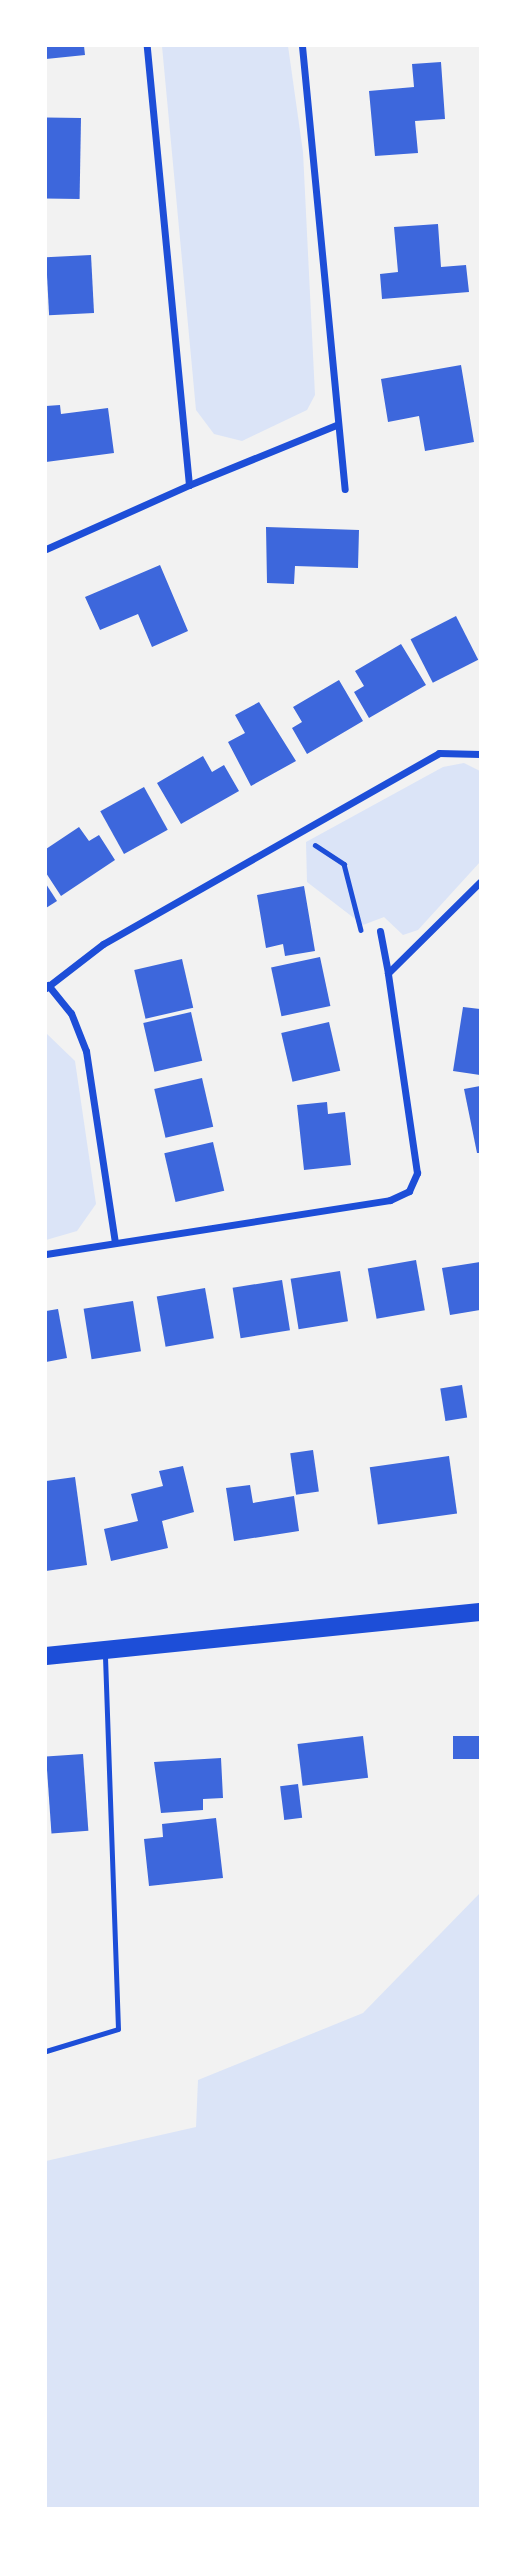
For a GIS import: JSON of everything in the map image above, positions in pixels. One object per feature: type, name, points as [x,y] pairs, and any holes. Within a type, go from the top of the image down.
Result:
[{"type":"main road","points":[[46,1656],[481,1612]]},
{"type":"street","points":[[147,46],[189,485]]},
{"type":"street","points":[[302,46],[336,425],[345,489]]},
{"type":"street","points":[[46,549],[189,485],[336,425]]},
{"type":"street","points":[[115,1243],[86,1051],[71,1013],[47,987],[103,944],[439,753],[481,754]]},
{"type":"street","points":[[388,972],[481,882]]},
{"type":"street","points":[[46,1254],[390,1200],[409,1191],[417,1173],[380,931]]},
{"type":"lane","points":[[46,2051],[118,2029],[105,1652]]},
{"type":"path","points":[[291,837],[344,864],[361,932],[380,931]]},
{"type":"shaded area","points":[[162,46],[288,46],[303,152],[315,395],[307,410],[242,441],[214,434],[196,410]]},
{"type":"shaded area","points":[[464,763],[480,771],[480,862],[418,930],[403,935],[384,917],[363,925],[307,882],[306,842],[443,767]]},
{"type":"shaded area","points":[[46,1033],[75,1061],[96,1204],[77,1231],[46,1240]]},
{"type":"shaded area","points":[[480,1893],[480,2508],[46,2508],[46,2161],[196,2127],[198,2080],[363,2013]]},
{"type":"building","points":[[46,46],[84,46],[85,55],[46,59]]},
{"type":"building","points":[[441,62],[445,119],[415,121],[418,153],[375,156],[369,91],[414,87],[412,64]]},
{"type":"building","points":[[46,117],[81,118],[80,199],[46,198]]},
{"type":"building","points":[[438,224],[441,267],[466,265],[469,292],[382,299],[380,274],[398,272],[394,227]]},
{"type":"building","points":[[91,255],[94,313],[49,315],[46,257]]},
{"type":"building","points":[[461,365],[474,442],[425,451],[419,416],[388,422],[381,379]]},
{"type":"building","points":[[60,405],[61,414],[108,408],[114,453],[46,462],[46,406]]},
{"type":"building","points":[[266,527],[359,530],[358,568],[295,566],[294,584],[267,583]]},
{"type":"building","points":[[160,565],[188,631],[152,647],[138,614],[100,630],[85,597]]},
{"type":"building","points":[[456,616],[478,660],[433,683],[411,639]]},
{"type":"building","points":[[401,644],[426,685],[369,718],[354,692],[364,686],[355,671]]},
{"type":"building","points":[[339,680],[363,721],[307,754],[292,728],[302,722],[293,707]]},
{"type":"building","points":[[259,702],[296,761],[251,786],[228,742],[245,733],[235,715]]},
{"type":"building","points":[[203,756],[212,772],[224,765],[239,791],[181,824],[157,783]]},
{"type":"building","points":[[144,787],[168,830],[124,854],[100,811]]},
{"type":"building","points":[[79,827],[89,841],[99,835],[115,860],[61,896],[46,873],[46,849]]},
{"type":"building","points":[[46,884],[57,901],[46,908]]},
{"type":"building","points":[[304,886],[315,951],[285,956],[283,944],[266,948],[257,895]]},
{"type":"building","points":[[320,957],[330,1006],[281,1016],[271,967]]},
{"type":"building","points":[[182,959],[193,1008],[146,1019],[134,970]]},
{"type":"building","points":[[463,1007],[480,1009],[480,1075],[453,1071]]},
{"type":"building","points":[[191,1012],[202,1061],[155,1072],[143,1023]]},
{"type":"building","points":[[329,1022],[340,1071],[293,1082],[281,1033]]},
{"type":"building","points":[[202,1078],[213,1127],[166,1138],[154,1089]]},
{"type":"building","points":[[480,1086],[480,1153],[477,1153],[464,1089]]},
{"type":"building","points":[[327,1102],[328,1114],[345,1112],[351,1165],[304,1170],[297,1105]]},
{"type":"building","points":[[213,1142],[224,1191],[176,1202],[164,1153]]},
{"type":"building","points":[[416,1260],[425,1310],[377,1319],[368,1269]]},
{"type":"building","points":[[480,1262],[480,1310],[450,1315],[442,1268]]},
{"type":"building","points":[[340,1271],[348,1321],[299,1329],[291,1279]]},
{"type":"building","points":[[282,1280],[290,1330],[241,1338],[233,1288]]},
{"type":"building","points":[[205,1288],[214,1338],[166,1347],[157,1297]]},
{"type":"building","points":[[133,1301],[141,1351],[92,1359],[84,1309]]},
{"type":"building","points":[[58,1309],[67,1358],[46,1362],[46,1311]]},
{"type":"building","points":[[462,1385],[467,1418],[445,1421],[440,1388]]},
{"type":"building","points":[[313,1450],[319,1492],[296,1495],[290,1453]]},
{"type":"building","points":[[449,1456],[457,1513],[378,1525],[370,1467]]},
{"type":"building","points":[[183,1466],[194,1512],[162,1521],[168,1548],[111,1561],[104,1529],[138,1521],[131,1494],[163,1486],[159,1471]]},
{"type":"building","points":[[75,1477],[87,1565],[46,1571],[46,1481]]},
{"type":"building","points":[[250,1485],[253,1503],[294,1496],[299,1531],[234,1541],[226,1488]]},
{"type":"building","points":[[363,1736],[368,1778],[303,1786],[297,1744]]},
{"type":"building","points":[[453,1736],[480,1736],[480,1759],[453,1759]]},
{"type":"building","points":[[83,1754],[88,1831],[51,1833],[46,1757]]},
{"type":"building","points":[[221,1758],[223,1798],[203,1799],[203,1810],[161,1813],[154,1762]]},
{"type":"building","points":[[298,1784],[302,1818],[284,1820],[280,1786]]},
{"type":"building","points":[[216,1818],[223,1878],[149,1886],[144,1839],[163,1837],[162,1824]]}]
